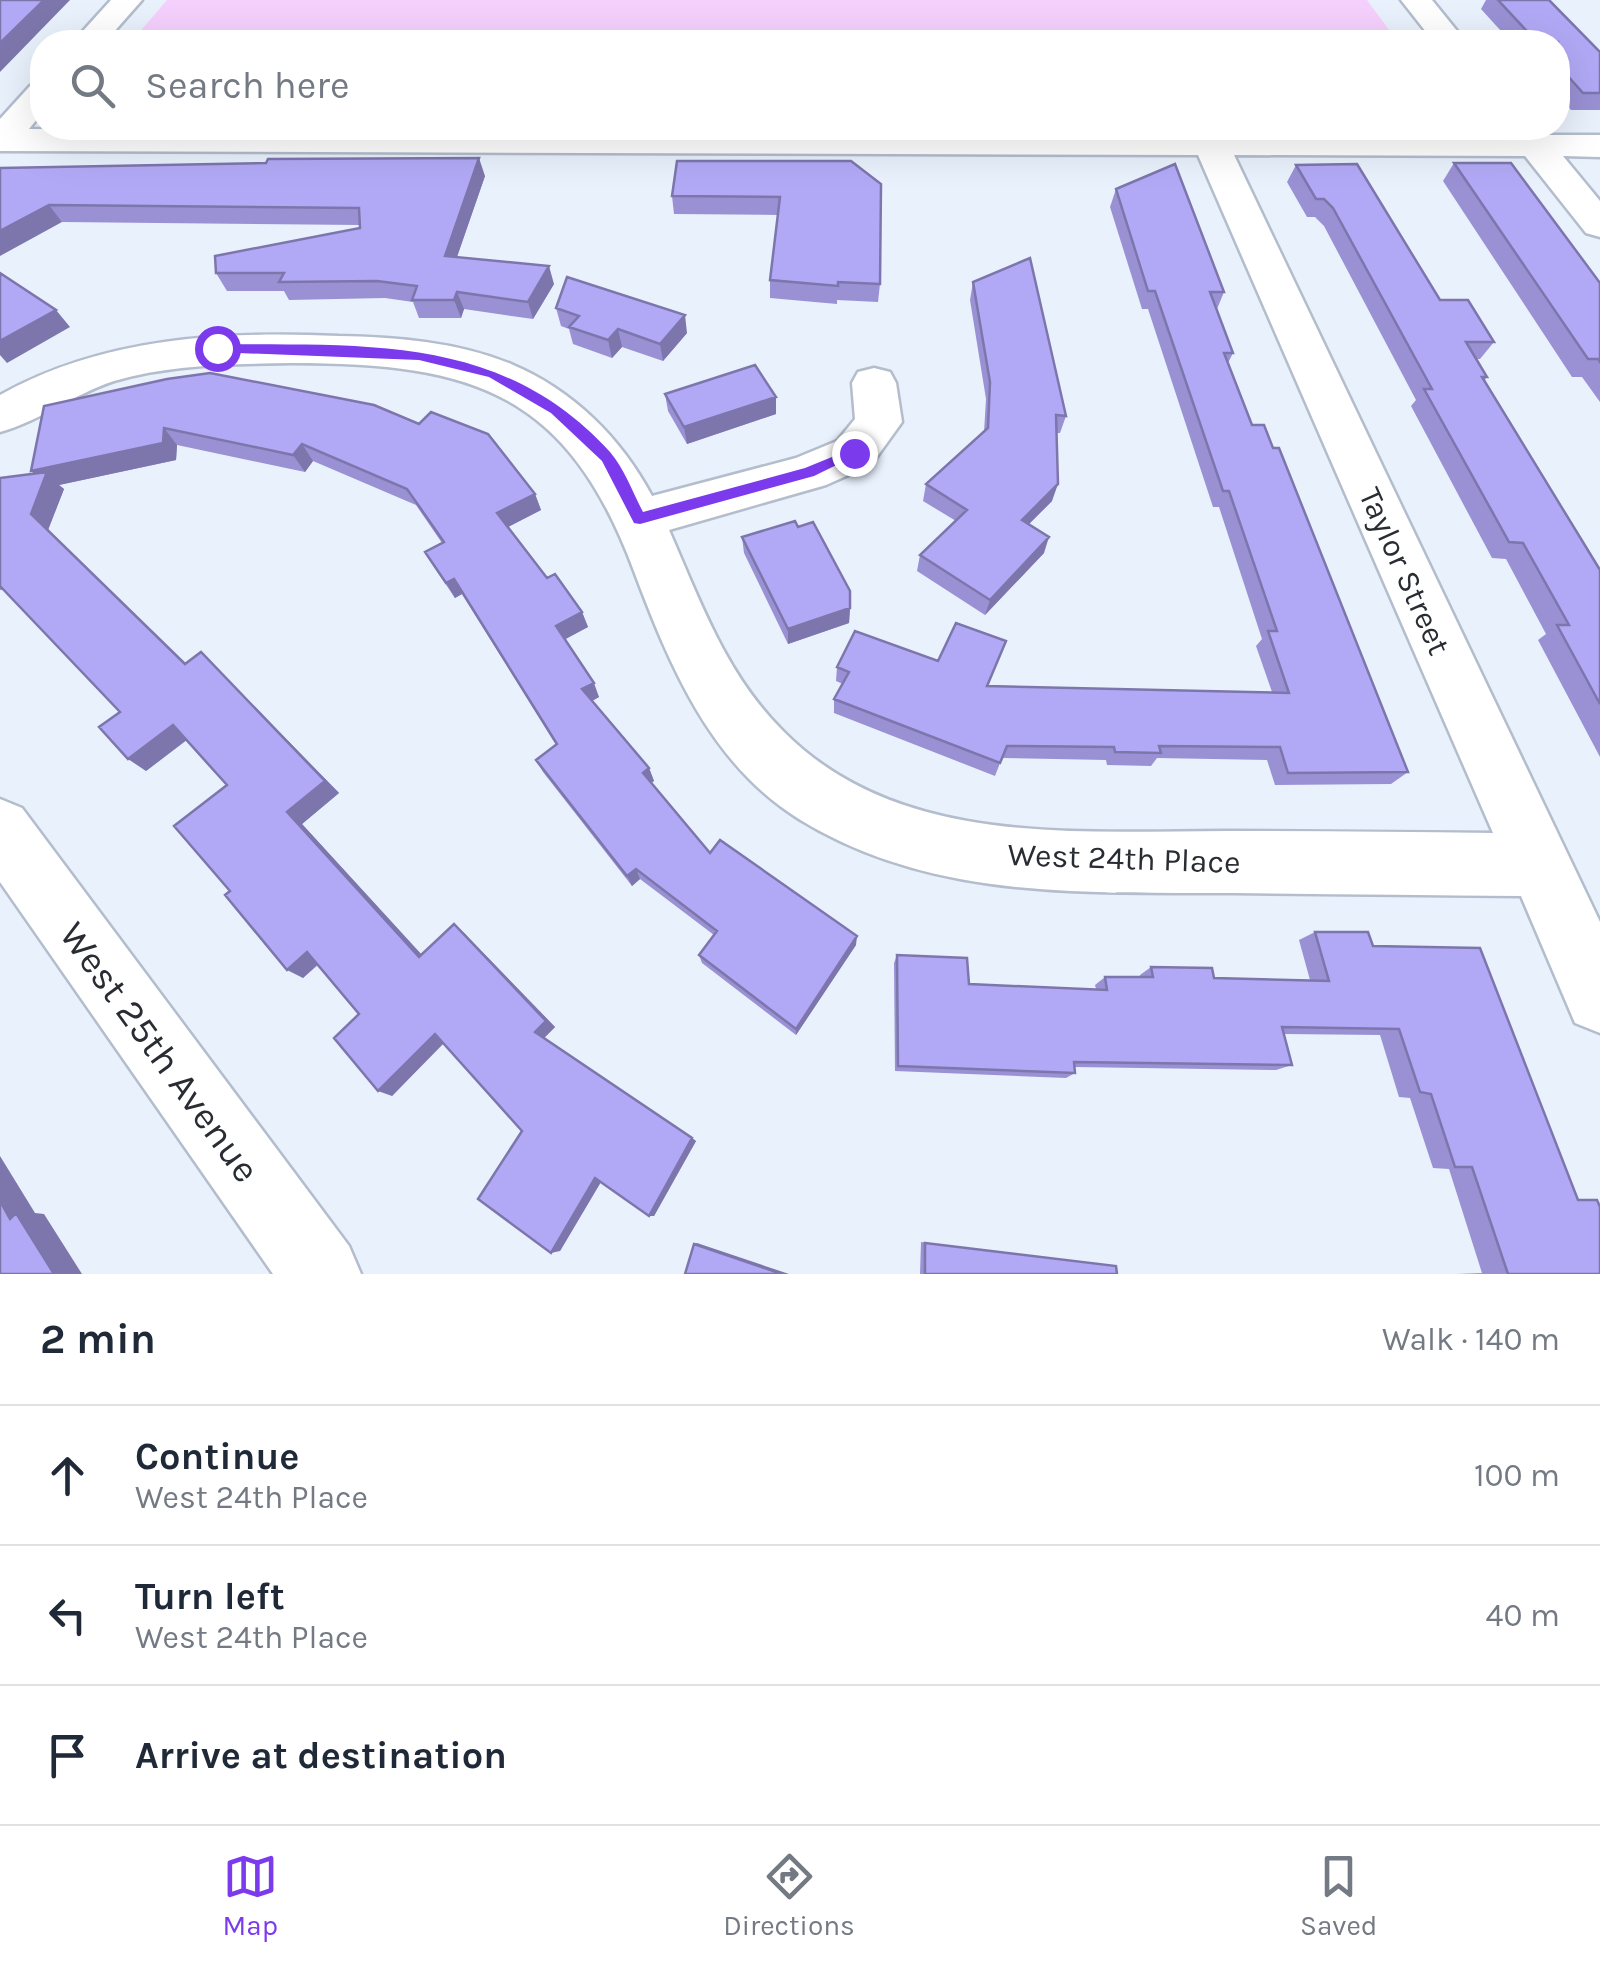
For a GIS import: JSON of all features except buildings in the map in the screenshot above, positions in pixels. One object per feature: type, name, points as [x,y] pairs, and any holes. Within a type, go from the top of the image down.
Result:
[{"type":"street","points":[[99,30],[127,0]]},
{"type":"street","points":[[1416,0],[1440,30]]},
{"type":"street","points":[[0,139],[30,106]]},
{"type":"street","points":[[0,139],[30,139]]},
{"type":"street","points":[[303,140],[1370,140]]},
{"type":"street","points":[[1530,140],[1600,225]]},
{"type":"street","points":[[1552,140],[1600,146]]},
{"type":"street","name":"Taylor Street","points":[[1211,143],[1600,998]]},
{"type":"street","name":"West 24th Place","points":[[0,416],[77,377],[144,356],[217,348],[419,355],[493,374],[556,410],[607,458],[640,519],[714,688],[761,752],[822,800],[911,840],[1025,860],[1538,865]]},
{"type":"street","points":[[640,519],[809,472],[854,453],[879,422],[874,383]]},
{"type":"street","name":"West 25th Avenue","points":[[0,829],[320,1274]]},
{"type":"shaded area","points":[[167,0],[1367,0],[1389,30],[141,30]]},
{"type":"route","points":[[217,348],[419,355],[493,374],[556,410],[607,458],[640,519],[809,472],[854,453]]}]
